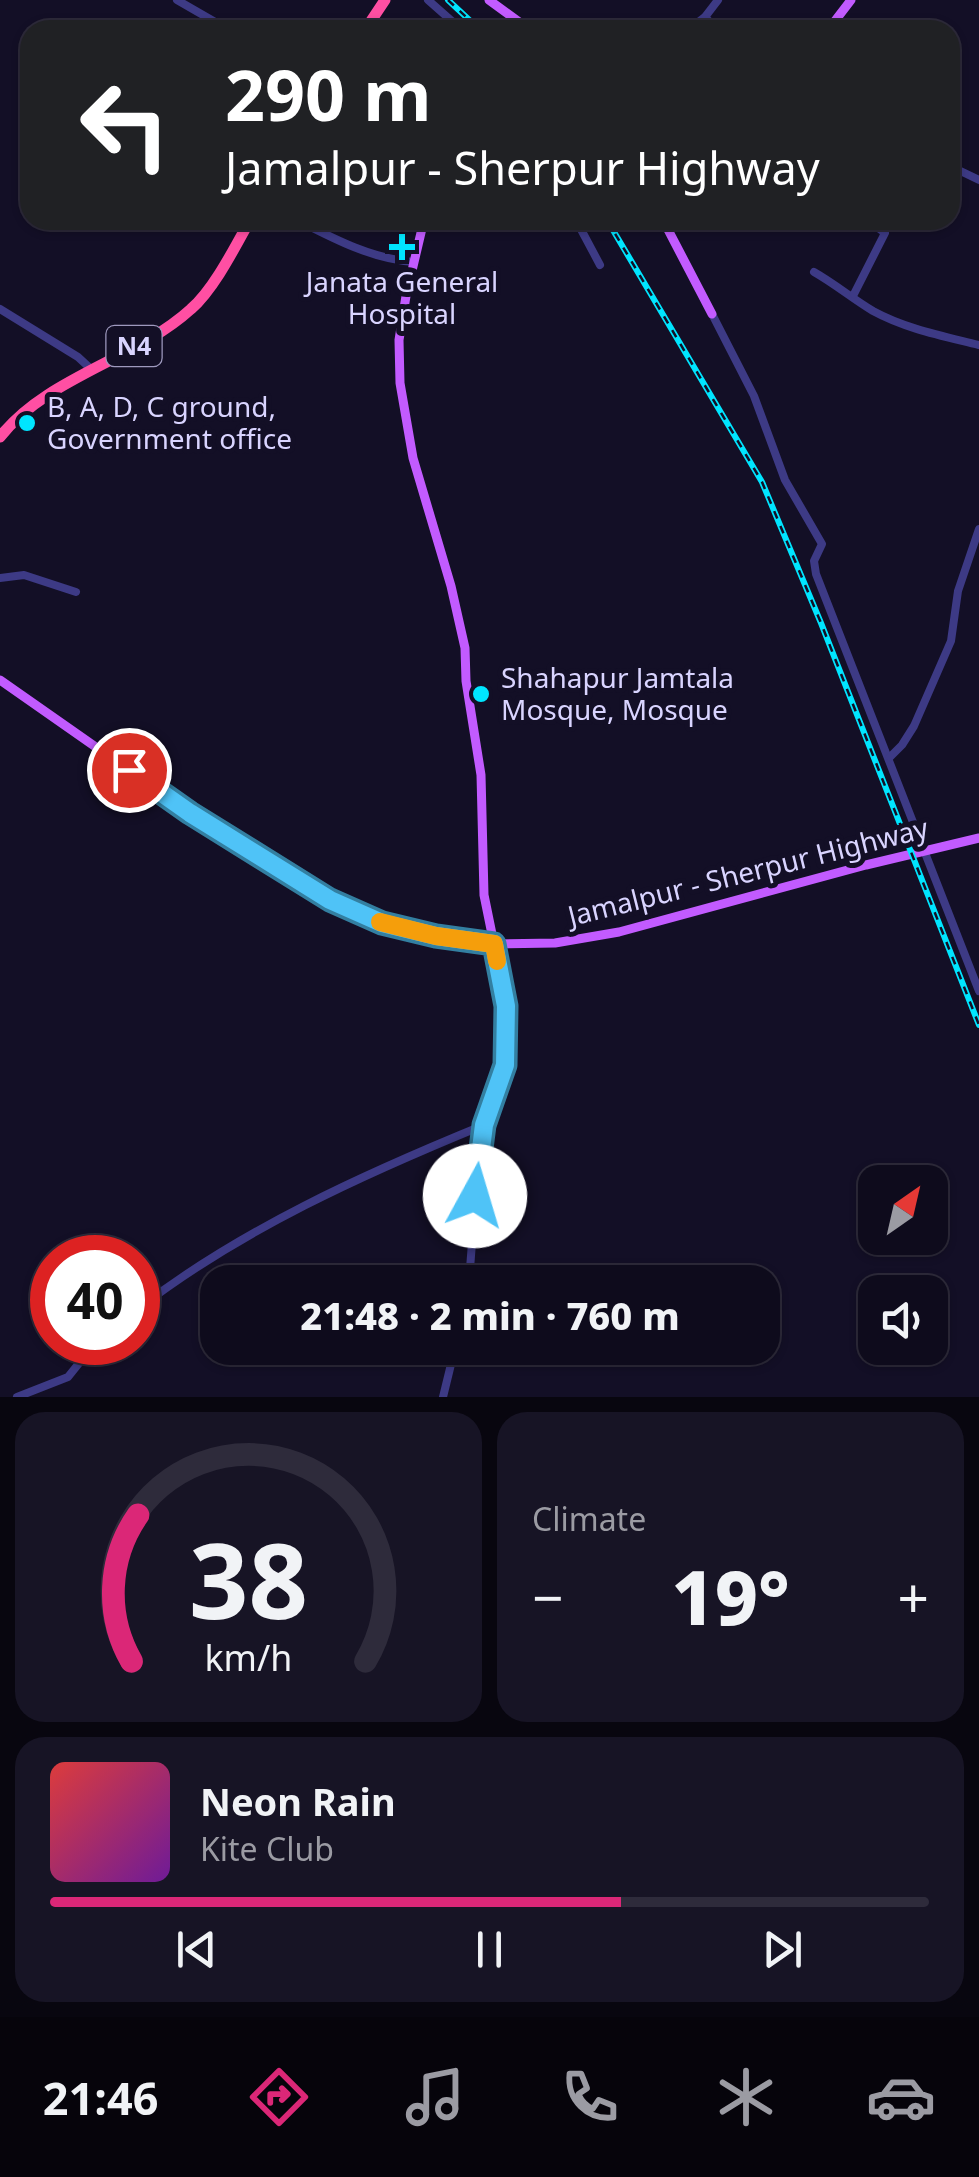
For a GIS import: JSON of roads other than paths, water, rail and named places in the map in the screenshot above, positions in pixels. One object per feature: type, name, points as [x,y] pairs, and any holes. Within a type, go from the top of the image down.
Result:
[{"type":"highway","name":"N4","points":[[0,438],[5,422],[188,312],[205,294],[246,230]]},
{"type":"main road","points":[[490,0],[517,20]]},
{"type":"main road","points":[[836,20],[852,0]]},
{"type":"main road","points":[[422,230],[399,340],[400,383],[412,458],[451,586],[465,648],[466,681],[482,775],[484,895],[494,944]]},
{"type":"main road","points":[[668,230],[712,314]]},
{"type":"main road","name":"Jamalpur - Sherpur Highway","points":[[0,680],[190,813],[330,900],[382,923],[436,936],[494,944],[556,943],[619,932],[979,838]]},
{"type":"street","points":[[177,0],[212,20]]},
{"type":"street","points":[[428,0],[451,20]]},
{"type":"street","points":[[702,20],[718,0]]},
{"type":"street","points":[[316,230],[343,244],[414,262]]},
{"type":"street","points":[[581,230],[600,266]]},
{"type":"street","points":[[854,294],[885,233],[881,230]]},
{"type":"street","points":[[814,272],[854,294],[872,310],[912,328],[979,345]]},
{"type":"street","points":[[0,308],[92,370]]},
{"type":"street","points":[[712,314],[754,396],[784,480],[822,544],[814,560],[816,574],[979,991]]},
{"type":"street","points":[[890,756],[914,726],[952,641],[958,592],[979,528]]},
{"type":"street","points":[[0,578],[24,575],[76,592]]},
{"type":"street","points":[[471,1265],[484,1125],[505,1065],[506,1006],[494,944]]},
{"type":"street","points":[[160,1292],[188,1270],[327,1196],[401,1158],[484,1125]]},
{"type":"street","points":[[16,1397],[68,1377],[78,1365]]},
{"type":"street","points":[[443,1397],[451,1365]]},
{"type":"railway","points":[[448,0],[469,20]]},
{"type":"railway","points":[[613,230],[762,482],[979,1025]]},
{"type":"place","name":"Janata General Hospital","points":[[402,247]]},
{"type":"place","name":"B, A, D, C ground, Government office","points":[[27,423]]},
{"type":"place","name":"Shahapur Jamtala Mosque, Mosque","points":[[481,694]]}]
